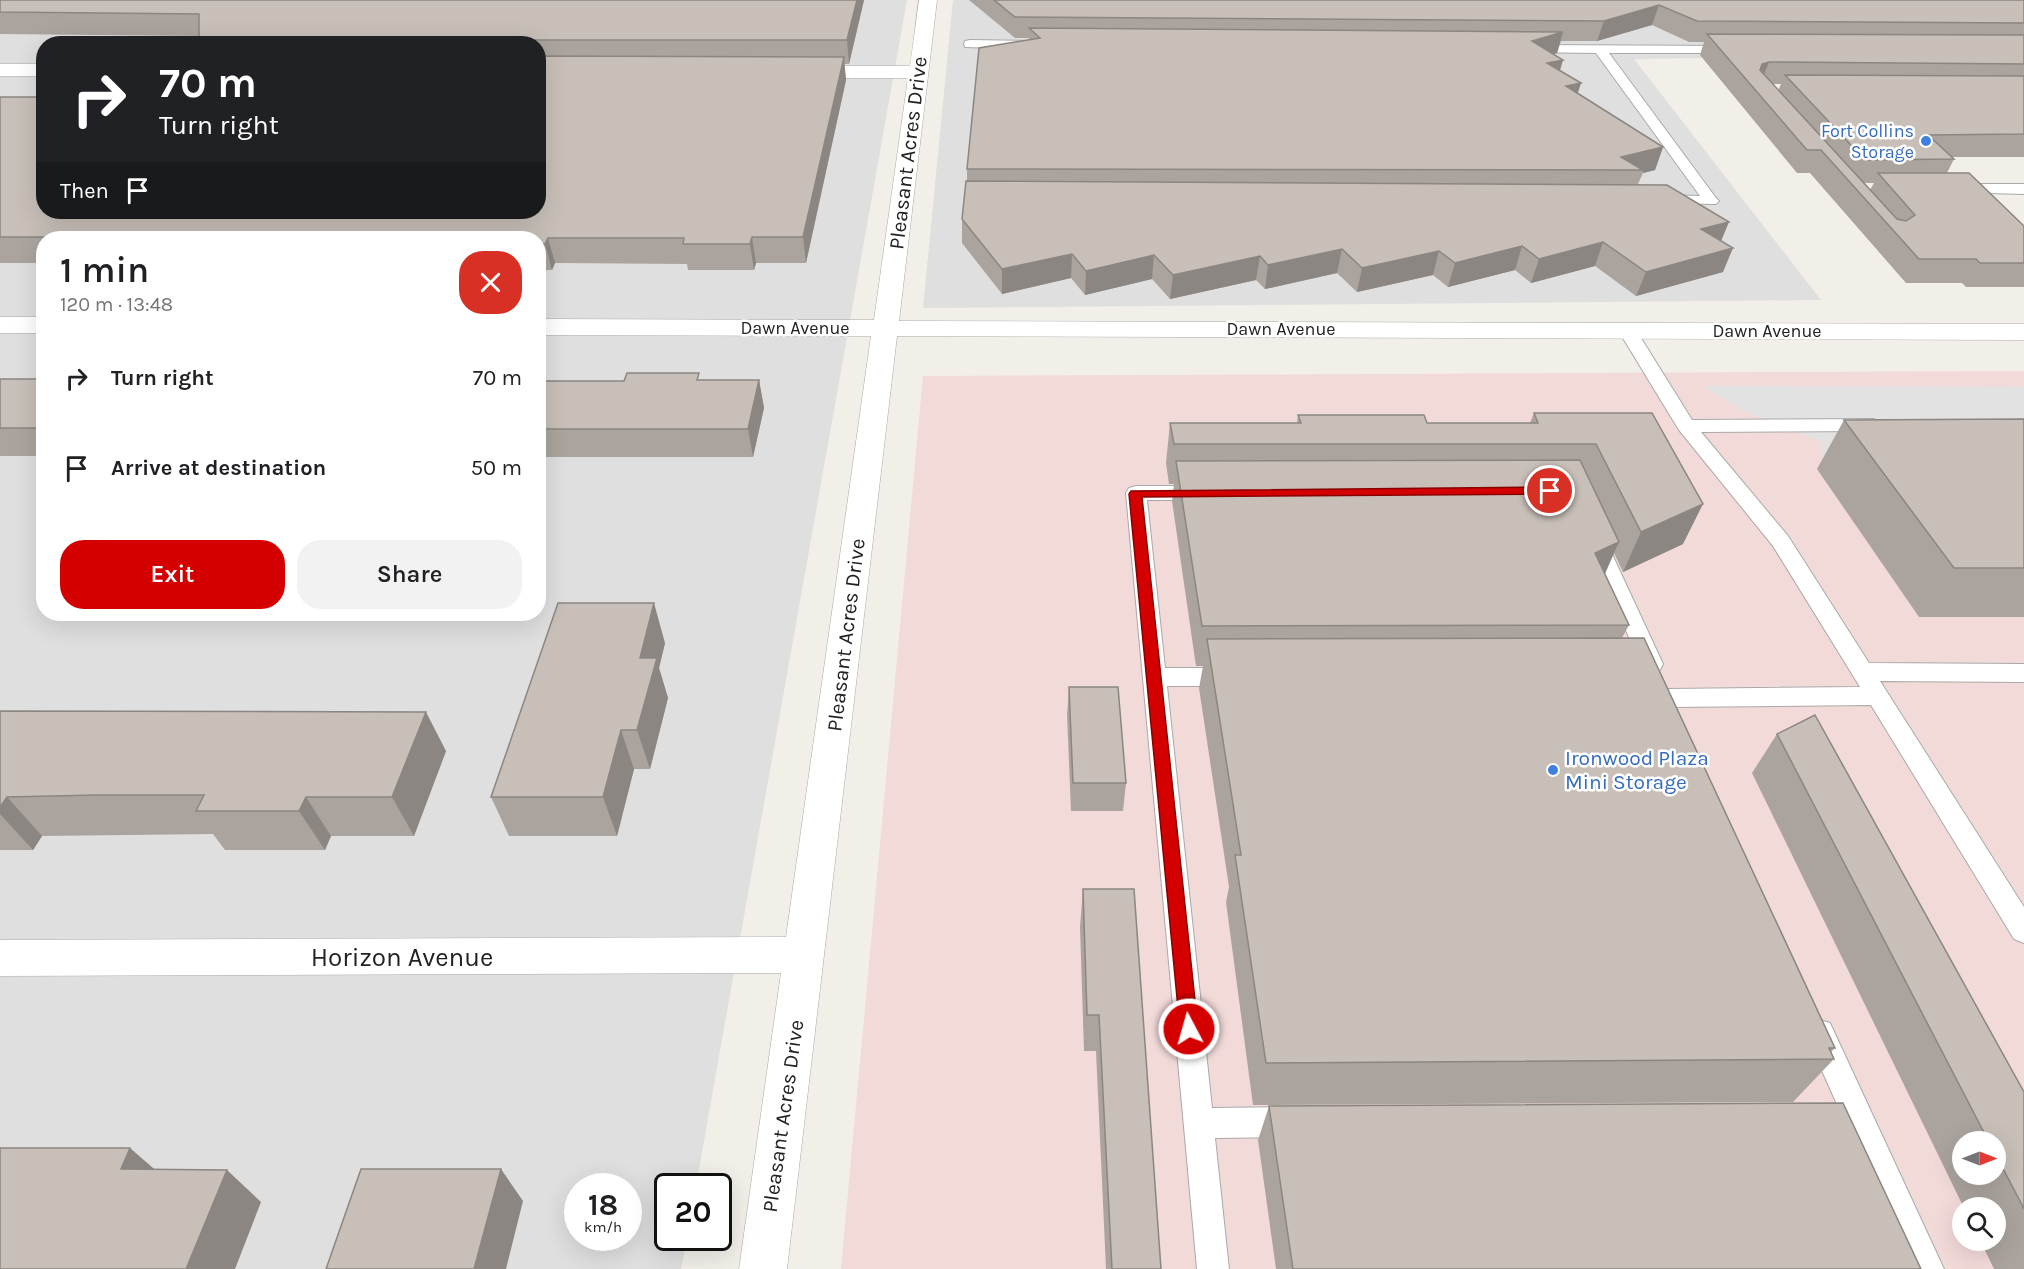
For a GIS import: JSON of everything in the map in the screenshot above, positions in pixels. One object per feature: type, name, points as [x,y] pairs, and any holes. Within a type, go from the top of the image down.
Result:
[{"type":"street","name":"Pleasant Acres Drive","points":[[763,1269],[928,0]]},
{"type":"street","points":[[0,70],[36,70]]},
{"type":"street","points":[[788,72],[918,72]]},
{"type":"street","points":[[0,325],[36,325]]},
{"type":"street","name":"Dawn Avenue","points":[[546,327],[2024,332]]},
{"type":"street","name":"Horizon Avenue","points":[[0,958],[805,955]]},
{"type":"lane","points":[[970,44],[1041,45]]},
{"type":"lane","points":[[1517,48],[1741,50]]},
{"type":"lane","points":[[1600,49],[1711,201],[1652,200]]},
{"type":"lane","points":[[1946,189],[2024,189]]},
{"type":"lane","points":[[1627,330],[1686,426],[1781,541],[1878,696],[2015,900],[2024,931]]},
{"type":"lane","points":[[1686,426],[1896,425]]},
{"type":"lane","points":[[1213,1269],[1136,494],[1218,493]]},
{"type":"lane","points":[[1583,513],[1659,692],[1878,696]]},
{"type":"lane","points":[[1863,672],[2024,673]]},
{"type":"lane","points":[[1154,677],[1250,677]]},
{"type":"lane","points":[[1810,1011],[1928,1269]]},
{"type":"lane","points":[[1824,1119],[1859,1119]]},
{"type":"lane","points":[[1198,1123],[1317,1122]]},
{"type":"shaded area","points":[[0,0],[907,0],[698,1173],[654,1173],[654,1251],[684,1251],[681,1269],[0,1269]]},
{"type":"shaded area","points":[[953,0],[1727,0],[1780,57],[1634,59],[1821,300],[923,308]]},
{"type":"shaded area","points":[[2024,371],[2024,1269],[841,1269],[923,376]]},
{"type":"shaded area","points":[[1703,386],[2024,387],[2024,463],[1821,463],[1822,442],[1742,410]]},
{"type":"building","points":[[0,0],[857,0],[847,40],[546,40],[546,36],[199,36],[199,14],[0,12]]},
{"type":"building","points":[[994,0],[2024,0],[2024,23],[1697,21],[1659,5],[1604,21],[1015,17]]},
{"type":"building","points":[[1029,28],[1563,32],[1532,41],[1563,60],[1547,63],[1581,83],[1566,86],[1663,147],[1621,157],[1643,170],[967,169],[979,48],[1040,38]]},
{"type":"building","points":[[1707,34],[2024,35],[2024,64],[1769,62],[1762,64],[1760,70],[1897,219],[1906,221],[1915,215],[1878,173],[1969,173],[2024,226],[2024,263],[1980,263],[1976,259],[1919,259],[1821,150],[1807,150]]},
{"type":"building","points":[[546,56],[844,57],[803,237],[752,237],[750,244],[683,244],[684,238],[548,238],[546,242],[546,231],[36,231],[36,237],[0,237],[0,97],[36,97],[36,219],[546,219]]},
{"type":"building","points":[[1785,75],[2024,76],[2024,134],[1928,135],[1954,159],[1865,160]]},
{"type":"building","points":[[966,181],[1667,185],[1729,222],[1701,229],[1733,248],[1646,272],[1603,242],[1539,259],[1522,246],[1455,263],[1439,251],[1362,268],[1342,249],[1268,265],[1260,256],[1173,275],[1154,255],[1086,271],[1072,254],[1002,269],[962,219]]},
{"type":"building","points":[[627,373],[699,373],[697,380],[759,380],[748,429],[546,429],[546,381],[624,381]]},
{"type":"building","points":[[0,379],[36,379],[36,428],[0,428]]},
{"type":"building","points":[[1534,413],[1652,413],[1703,504],[1641,532],[1596,444],[1174,444],[1170,423],[1301,423],[1298,415],[1424,415],[1427,423],[1538,423]]},
{"type":"building","points":[[2024,419],[2024,568],[1954,568],[1844,420]]},
{"type":"building","points":[[1580,460],[1619,542],[1595,553],[1629,625],[1202,626],[1176,461]]},
{"type":"building","points":[[558,603],[654,603],[640,658],[657,658],[637,730],[621,730],[603,797],[491,797]]},
{"type":"building","points":[[1644,638],[1835,1048],[1829,1048],[1834,1059],[1266,1063],[1235,855],[1241,855],[1207,639]]},
{"type":"building","points":[[1069,687],[1118,687],[1126,783],[1073,783]]},
{"type":"building","points":[[0,711],[426,712],[392,797],[306,797],[299,811],[196,811],[204,795],[7,797],[0,807]]},
{"type":"building","points":[[1815,715],[2024,1092],[2024,1209],[2006,1174],[2006,1131],[1983,1131],[1777,734]]},
{"type":"building","points":[[1083,889],[1134,889],[1161,1269],[1112,1269],[1099,1015],[1087,1015]]},
{"type":"building","points":[[1843,1103],[1921,1269],[1293,1269],[1269,1106]]},
{"type":"building","points":[[0,1148],[130,1148],[121,1169],[227,1170],[186,1269],[0,1269]]},
{"type":"building","points":[[361,1169],[501,1169],[474,1269],[326,1269]]},
{"type":"place","name":"Fort Collins Storage","points":[[1926,141]]},
{"type":"place","name":"Ironwood Plaza Mini Storage","points":[[1553,770]]},
{"type":"route","points":[[1189,1029],[1136,494],[1550,491]]}]
